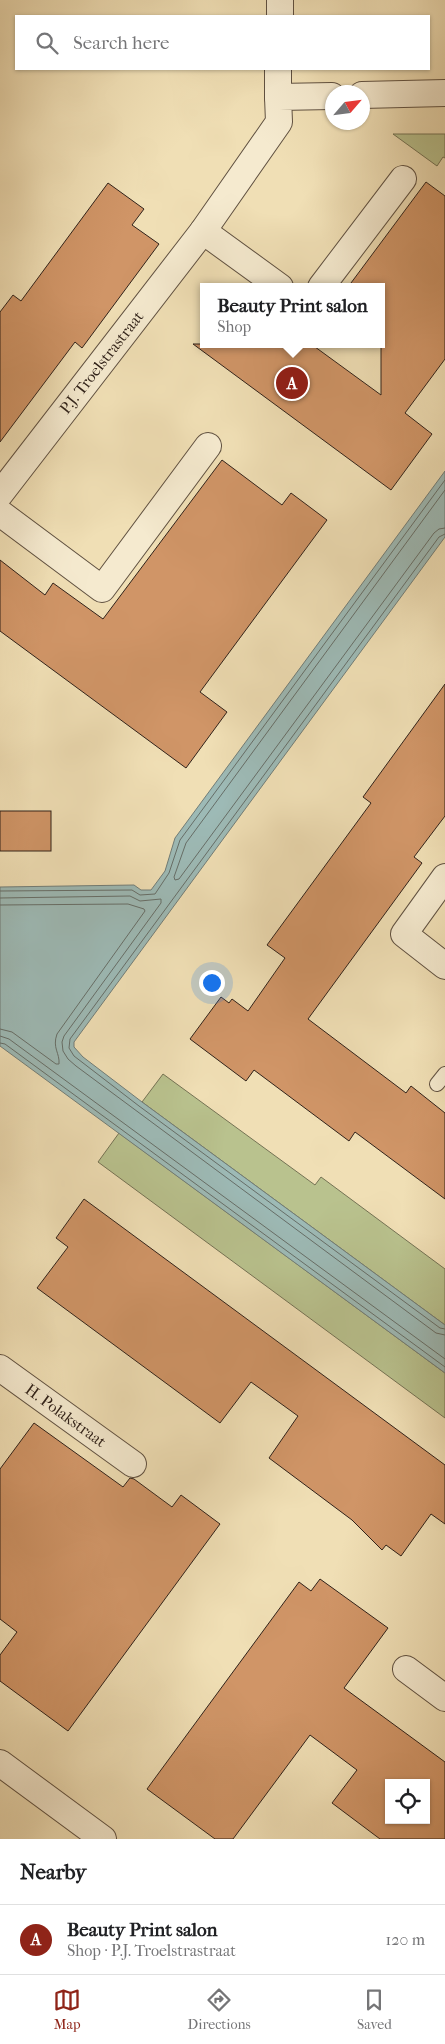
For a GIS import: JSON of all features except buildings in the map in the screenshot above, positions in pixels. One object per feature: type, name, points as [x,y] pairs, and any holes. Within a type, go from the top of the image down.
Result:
[{"type":"street","points":[[280,0],[280,15]]},
{"type":"street","name":"P.J. Troelstrastraat","points":[[0,494],[203,231],[279,122],[278,70]]},
{"type":"street","points":[[370,95],[445,93]]},
{"type":"street","points":[[278,97],[325,96]]},
{"type":"street","points":[[324,283],[403,179]]},
{"type":"street","points":[[203,231],[274,283]]},
{"type":"street","points":[[0,513],[102,589],[208,446]]},
{"type":"street","points":[[445,877],[404,934],[445,966]]},
{"type":"street","name":"H. Polakstraat","points":[[0,1368],[133,1464]]},
{"type":"street","points":[[406,1669],[445,1698]]},
{"type":"street","points":[[0,1763],[103,1839]]},
{"type":"green space","points":[[393,134],[445,134],[445,158],[443,157],[437,166]]},
{"type":"green space","points":[[163,1074],[315,1185],[321,1177],[445,1269],[445,1325],[142,1102]]},
{"type":"green space","points":[[119,1133],[445,1373],[445,1418],[98,1162]]},
{"type":"water","points":[[445,471],[445,537],[74,1042],[74,1047],[83,1057],[142,1102],[445,1325],[445,1373],[0,1046],[0,887],[134,885],[141,890],[151,890],[165,871],[175,838]]},
{"type":"place","name":"Beauty Print salon","points":[[292,383]]}]
